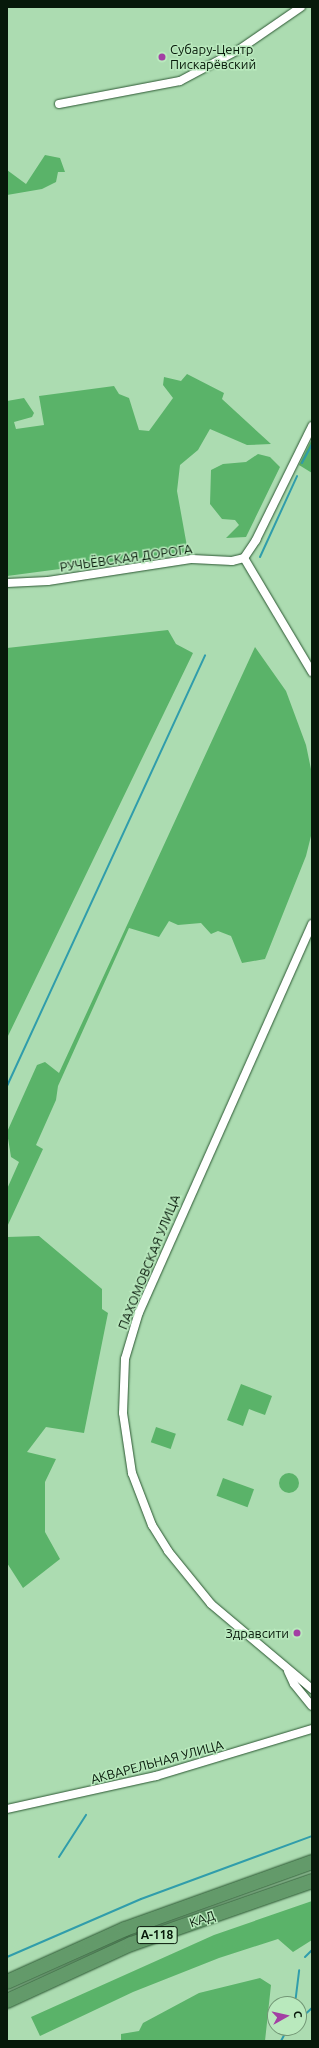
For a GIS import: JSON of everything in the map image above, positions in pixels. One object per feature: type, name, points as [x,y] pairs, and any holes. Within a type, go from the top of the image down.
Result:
[{"type":"highway","name":"КАД","points":[[7,1982],[124,1929],[312,1862]]},
{"type":"highway","name":"КАД","points":[[7,2001],[131,1944],[312,1881]]},
{"type":"street","points":[[59,104],[180,81],[240,49],[302,7]]},
{"type":"street","points":[[312,426],[256,540],[244,558],[312,672]]},
{"type":"street","name":"РУЧЬЁВСКАЯ ДОРОГА","points":[[7,583],[48,581],[192,559],[232,561],[244,558]]},
{"type":"street","name":"ПАХОМОВСКАЯ УЛИЦА","points":[[312,924],[139,1312],[125,1359],[123,1384],[127,1448],[152,1525],[211,1604],[288,1671],[302,1677],[312,1689]]},
{"type":"street","name":"ПАХОМОВСКАЯ УЛИЦА","points":[[288,1671],[294,1684],[312,1706]]},
{"type":"street","name":"АКВАРЕЛЬНАЯ УЛИЦА","points":[[7,1809],[141,1780],[312,1729]]},
{"type":"green space","points":[[45,155],[60,158],[65,172],[58,172],[56,182],[42,189],[7,195],[7,170],[26,184]]},
{"type":"green space","points":[[187,374],[224,393],[222,399],[271,444],[247,445],[210,429],[198,450],[180,465],[177,491],[188,552],[7,576],[7,401],[24,398],[34,413],[32,417],[14,422],[16,429],[44,425],[39,396],[114,386],[119,394],[129,398],[139,430],[149,431],[173,398],[163,385],[164,377],[181,381]]},
{"type":"green space","points":[[312,439],[312,473],[299,465]]},
{"type":"green space","points":[[258,454],[270,457],[280,467],[246,537],[226,538],[239,525],[235,520],[222,519],[210,504],[211,470],[223,464],[246,462]]},
{"type":"green space","points":[[168,630],[176,644],[193,653],[7,1038],[7,648]]},
{"type":"green space","points":[[255,647],[286,691],[306,745],[312,774],[312,832],[306,856],[265,959],[242,963],[231,936],[218,931],[211,934],[201,923],[178,925],[169,921],[159,937],[129,928],[58,1086],[56,1100],[36,1145],[43,1149],[7,1227],[7,1189],[19,1162],[11,1157],[7,1132],[37,1065],[45,1062],[59,1073]]},
{"type":"green space","points":[[39,1236],[102,1289],[102,1309],[108,1313],[84,1433],[46,1427],[27,1452],[56,1459],[45,1482],[45,1532],[60,1559],[23,1588],[7,1563],[7,1237]]},
{"type":"green space","points":[[241,1384],[272,1396],[265,1415],[249,1409],[243,1426],[227,1420]]},
{"type":"green space","points":[[156,1427],[176,1434],[171,1449],[151,1442]]},
{"type":"green space","points":[[289,1473],[296,1476],[299,1483],[296,1490],[289,1493],[282,1490],[279,1483],[282,1476]]},
{"type":"green space","points":[[223,1478],[254,1489],[248,1507],[217,1496]]},
{"type":"green space","points":[[312,1901],[312,1940],[293,1952],[278,1939],[219,1958],[133,1992],[40,2036],[31,2017],[214,1935]]},
{"type":"green space","points":[[260,1978],[271,1985],[270,1996],[267,1996],[265,2041],[121,2041],[121,2034],[139,2031],[143,2023],[199,1993]]},
{"type":"waterway","points":[[302,463],[312,444]]},
{"type":"waterway","points":[[260,557],[297,476]]},
{"type":"waterway","points":[[7,1086],[205,655]]},
{"type":"waterway","points":[[59,1857],[86,1815]]},
{"type":"waterway","points":[[7,1957],[141,1899],[312,1836]]},
{"type":"waterway","points":[[305,1957],[312,1950]]},
{"type":"waterway","points":[[296,1996],[299,1970]]},
{"type":"waterway","points":[[307,2013],[312,2008]]},
{"type":"waterway","points":[[281,2041],[284,2036]]},
{"type":"place","name":"Субару-Центр Пискарёвский","points":[[162,57]]},
{"type":"place","name":"Здравсити","points":[[297,1633]]}]
